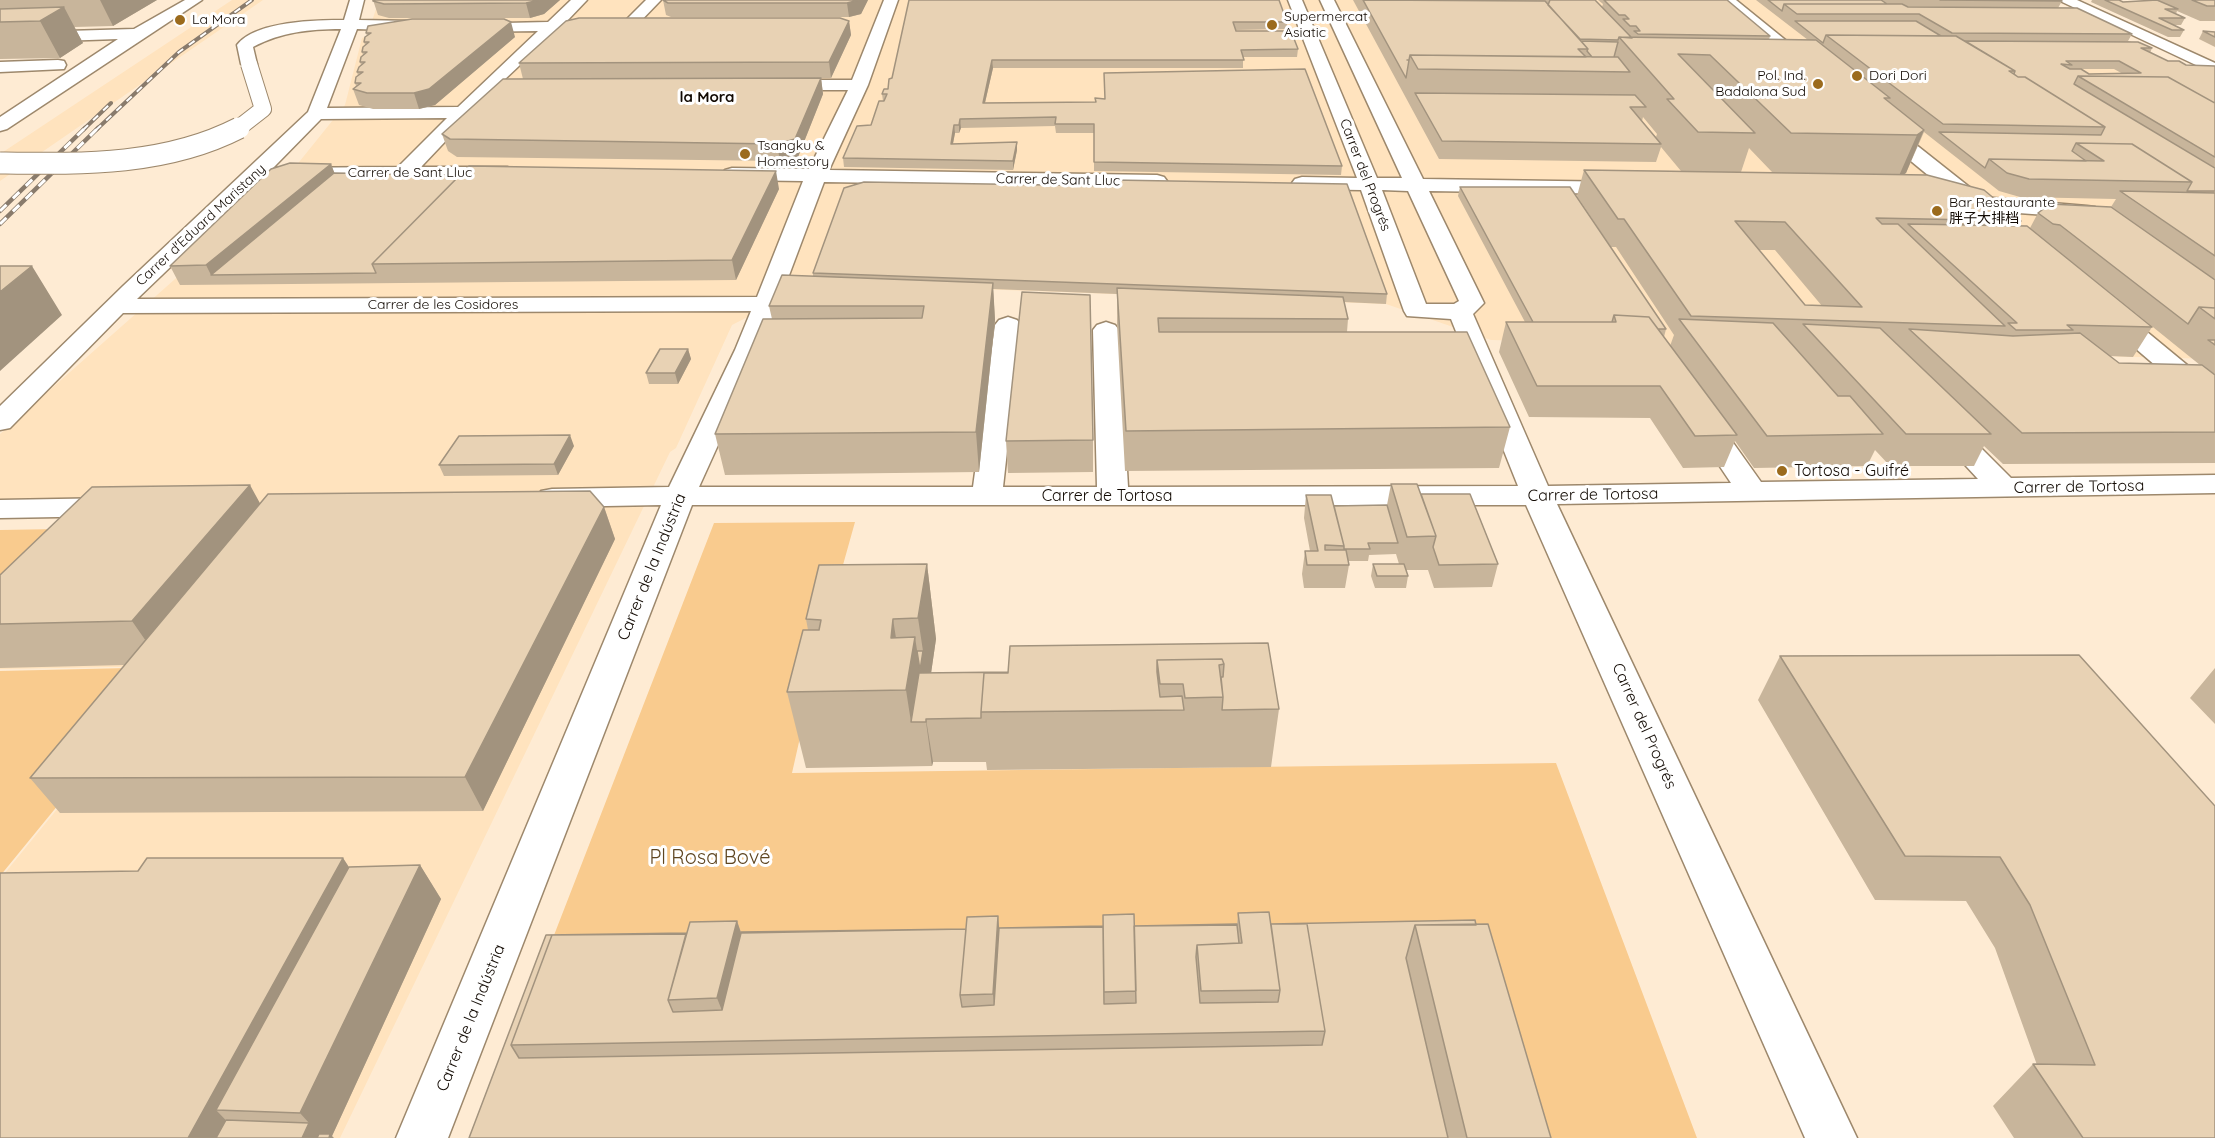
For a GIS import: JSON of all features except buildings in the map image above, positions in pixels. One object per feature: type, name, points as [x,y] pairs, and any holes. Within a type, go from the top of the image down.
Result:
[{"type":"street","points":[[0,125],[137,34],[195,0]]},
{"type":"street","name":"Carrer d'Eduard Maristany","points":[[0,422],[316,114],[350,26],[357,0]]},
{"type":"street","points":[[405,172],[488,86],[580,0]]},
{"type":"street","points":[[628,26],[654,0]]},
{"type":"street","name":"Carrer de la Indústria","points":[[423,1138],[680,496],[760,350],[770,295],[816,175],[859,85],[874,24],[891,0]]},
{"type":"street","name":"Carrer del Progrés","points":[[1295,0],[1370,185],[1416,311],[1460,312],[1473,366],[1552,525],[1831,1138]]},
{"type":"street","points":[[1327,0],[1472,303],[1460,312]]},
{"type":"street","points":[[1727,0],[1821,78]]},
{"type":"street","points":[[2065,0],[2215,69]]},
{"type":"street","points":[[0,163],[86,164],[134,160],[220,138],[249,123],[263,109],[245,45],[258,36],[290,29],[427,26]]},
{"type":"street","points":[[450,26],[652,26]]},
{"type":"street","points":[[0,38],[137,34]]},
{"type":"street","points":[[0,67],[58,65]]},
{"type":"street","points":[[763,85],[859,85]]},
{"type":"street","points":[[488,86],[560,86]]},
{"type":"street","points":[[316,114],[464,112]]},
{"type":"street","points":[[1866,115],[2007,227]]},
{"type":"street","name":"Carrer de Sant Lluc","points":[[256,174],[523,173]]},
{"type":"street","name":"Carrer de Sant Lluc","points":[[711,174],[1181,182]]},
{"type":"street","points":[[1277,183],[1639,188]]},
{"type":"street","points":[[1935,195],[2049,211],[2108,212]]},
{"type":"street","name":"Carrer de les Cosidores","points":[[125,298],[770,295]]},
{"type":"street","points":[[2097,303],[2215,402]]},
{"type":"street","points":[[987,496],[1008,325]]},
{"type":"street","points":[[1106,330],[1113,496]]},
{"type":"street","points":[[2129,361],[2140,361],[2182,396],[2170,395]]},
{"type":"street","points":[[1689,400],[1752,493]]},
{"type":"street","points":[[1930,412],[2004,488]]},
{"type":"street","points":[[1869,464],[1892,490]]},
{"type":"street","name":"Carrer de Tortosa","points":[[526,499],[680,496],[1537,496],[2215,484]]},
{"type":"street","points":[[0,509],[144,506]]},
{"type":"shaded area","points":[[232,0],[263,0],[0,181],[0,154]]},
{"type":"shaded area","points":[[379,0],[2035,0],[2181,73],[2215,359],[1491,340],[1386,304],[814,283],[732,325],[676,448],[670,452],[340,1138],[0,1138],[0,879],[174,666],[0,669],[0,650],[143,504],[0,506],[0,434],[279,187],[345,105],[362,38],[367,36]]},
{"type":"green space","name":"Pl Rosa Bové","points":[[855,522],[822,640],[792,773],[1556,763],[1697,1138],[1502,1138],[537,979],[714,523]]},
{"type":"green space","points":[[118,528],[0,648],[0,530]]},
{"type":"green space","points":[[171,667],[0,876],[0,671]]},
{"type":"railway","points":[[96,130],[179,52],[252,0]]},
{"type":"railway","points":[[83,130],[111,103]]},
{"type":"railway","points":[[0,211],[85,128]]},
{"type":"railway","points":[[0,224],[98,128]]},
{"type":"place","name":"La Mora","points":[[180,20]]},
{"type":"place","name":"Supermercat Asiatic","points":[[1272,25]]},
{"type":"place","name":"Dori Dori","points":[[1857,76]]},
{"type":"place","name":"Pol. Ind. Badalona Sud","points":[[1818,84]]},
{"type":"place","name":"Tsangku & Homestory","points":[[745,154]]},
{"type":"place","name":"Bar Restaurante 胖子大排档","points":[[1937,211]]},
{"type":"place","name":"Tortosa - Guifré","points":[[1782,471]]},
{"type":"district","name":"la Mora","points":[[707,97]]}]
